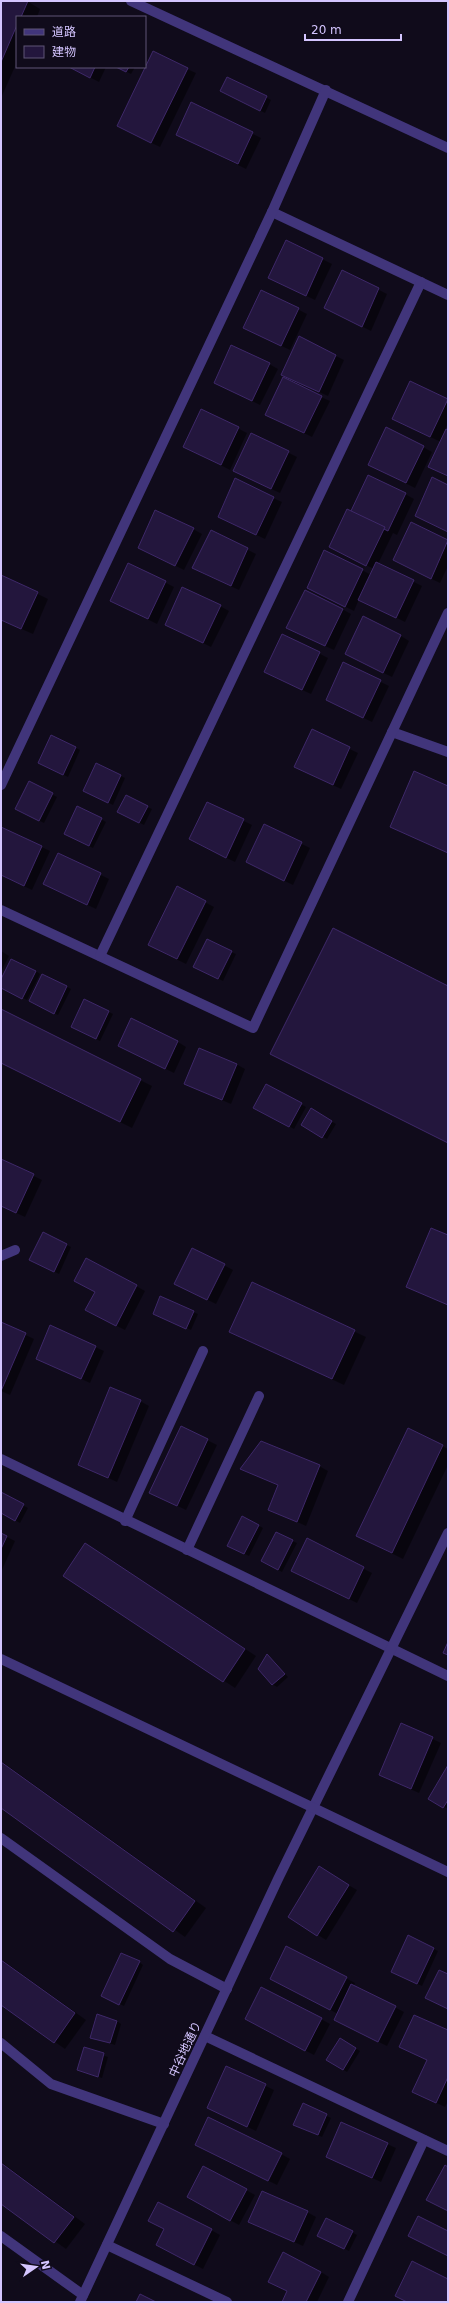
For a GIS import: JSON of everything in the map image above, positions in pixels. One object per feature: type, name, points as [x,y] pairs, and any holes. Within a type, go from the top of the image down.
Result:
[{"type":"street","points":[[132,1],[448,148]]},
{"type":"street","points":[[1,785],[272,212],[326,90]]},
{"type":"street","points":[[272,212],[448,295]]},
{"type":"street","points":[[100,956],[421,282]]},
{"type":"street","points":[[1,910],[253,1028],[448,613]]},
{"type":"street","points":[[392,732],[448,752]]},
{"type":"street","points":[[1,1256],[15,1250]]},
{"type":"street","points":[[125,1521],[203,1351]]},
{"type":"street","points":[[187,1550],[260,1396]]},
{"type":"street","points":[[1,1459],[69,1490],[125,1521],[448,1676]]},
{"type":"street","name":"中谷地通り","points":[[82,2299],[314,1807],[393,1649],[448,1534]]},
{"type":"street","points":[[1,1659],[448,1872]]},
{"type":"street","points":[[1,1838],[170,1959],[227,1990]]},
{"type":"street","points":[[205,2036],[448,2151]]},
{"type":"street","points":[[1,2044],[52,2084],[164,2124]]},
{"type":"street","points":[[348,2302],[424,2140]]},
{"type":"street","points":[[1,2236],[82,2299]]},
{"type":"street","points":[[107,2245],[227,2302]]},
{"type":"building","points":[[1,1],[28,1],[21,16],[16,16],[16,27],[1,62]]},
{"type":"building","points":[[153,51],[188,68],[151,143],[117,126]]},
{"type":"building","points":[[71,68],[95,68],[90,78]]},
{"type":"building","points":[[118,68],[128,68],[126,72]]},
{"type":"building","points":[[227,77],[267,96],[260,111],[220,91]]},
{"type":"building","points":[[191,102],[253,132],[238,164],[176,135]]},
{"type":"building","points":[[286,240],[323,258],[306,296],[268,278]]},
{"type":"building","points":[[342,270],[379,288],[362,327],[324,308]]},
{"type":"building","points":[[261,290],[299,308],[281,346],[243,328]]},
{"type":"building","points":[[299,336],[336,355],[319,392],[281,375]]},
{"type":"building","points":[[231,345],[270,363],[252,401],[214,383]]},
{"type":"building","points":[[283,377],[322,396],[304,433],[265,415]]},
{"type":"building","points":[[410,381],[448,399],[430,437],[392,419]]},
{"type":"building","points":[[201,409],[239,427],[221,465],[183,447]]},
{"type":"building","points":[[386,427],[424,446],[406,483],[368,465]]},
{"type":"building","points":[[446,429],[448,430],[448,476],[428,467]]},
{"type":"building","points":[[251,433],[289,451],[271,489],[233,471]]},
{"type":"building","points":[[368,475],[406,493],[388,531],[350,513]]},
{"type":"building","points":[[432,477],[448,485],[448,532],[415,516]]},
{"type":"building","points":[[235,478],[274,497],[256,535],[218,517]]},
{"type":"building","points":[[347,509],[385,527],[366,566],[329,547]]},
{"type":"building","points":[[155,510],[194,528],[175,566],[138,548]]},
{"type":"building","points":[[411,522],[448,540],[431,579],[393,560]]},
{"type":"building","points":[[211,530],[248,548],[231,586],[192,568]]},
{"type":"building","points":[[324,550],[363,569],[345,607],[307,588]]},
{"type":"building","points":[[376,562],[414,580],[396,618],[358,600]]},
{"type":"building","points":[[128,563],[166,581],[148,619],[110,601]]},
{"type":"building","points":[[1,575],[38,592],[21,629],[1,620]]},
{"type":"building","points":[[182,587],[221,605],[203,643],[165,625]]},
{"type":"building","points":[[305,590],[343,609],[325,646],[286,628]]},
{"type":"building","points":[[363,616],[401,635],[383,673],[345,654]]},
{"type":"building","points":[[282,634],[320,652],[302,690],[264,672]]},
{"type":"building","points":[[343,662],[381,680],[363,718],[326,700]]},
{"type":"building","points":[[312,729],[350,747],[333,785],[294,767]]},
{"type":"building","points":[[51,735],[76,747],[63,775],[38,763]]},
{"type":"building","points":[[96,763],[121,775],[108,803],[83,791]]},
{"type":"building","points":[[414,771],[448,786],[448,853],[390,827]]},
{"type":"building","points":[[29,781],[53,793],[39,821],[15,809]]},
{"type":"building","points":[[126,795],[148,806],[139,823],[117,812]]},
{"type":"building","points":[[207,802],[244,819],[226,858],[189,839]]},
{"type":"building","points":[[77,806],[102,818],[89,846],[64,834]]},
{"type":"building","points":[[264,824],[302,842],[284,881],[246,862]]},
{"type":"building","points":[[1,827],[42,846],[24,886],[1,875]]},
{"type":"building","points":[[58,853],[101,873],[87,905],[43,884]]},
{"type":"building","points":[[177,886],[206,901],[177,959],[148,945]]},
{"type":"building","points":[[333,928],[448,986],[448,1143],[270,1054]]},
{"type":"building","points":[[207,939],[232,951],[218,979],[193,967]]},
{"type":"building","points":[[11,959],[36,971],[22,999],[1,988],[1,979]]},
{"type":"building","points":[[42,974],[67,986],[54,1014],[29,1001]]},
{"type":"building","points":[[84,999],[109,1011],[96,1039],[71,1027]]},
{"type":"building","points":[[1,1009],[141,1079],[120,1122],[1,1063]]},
{"type":"building","points":[[131,1018],[178,1041],[165,1069],[118,1046]]},
{"type":"building","points":[[199,1048],[237,1064],[222,1100],[184,1084]]},
{"type":"building","points":[[266,1084],[302,1103],[289,1127],[253,1108]]},
{"type":"building","points":[[311,1108],[332,1121],[322,1138],[301,1125]]},
{"type":"building","points":[[1,1159],[34,1174],[16,1213],[1,1206]]},
{"type":"building","points":[[431,1228],[448,1235],[448,1305],[406,1287]]},
{"type":"building","points":[[43,1232],[67,1244],[54,1272],[29,1260]]},
{"type":"building","points":[[192,1248],[225,1264],[207,1300],[174,1284]]},
{"type":"building","points":[[86,1258],[137,1285],[116,1326],[85,1310],[95,1292],[74,1281]]},
{"type":"building","points":[[252,1282],[355,1330],[332,1379],[229,1332]]},
{"type":"building","points":[[160,1296],[194,1311],[186,1329],[153,1314]]},
{"type":"building","points":[[1,1322],[26,1333],[1,1391]]},
{"type":"building","points":[[50,1325],[96,1346],[81,1379],[36,1359]]},
{"type":"building","points":[[110,1387],[141,1400],[108,1478],[78,1465]]},
{"type":"building","points":[[181,1426],[208,1439],[177,1506],[149,1493]]},
{"type":"building","points":[[408,1428],[443,1445],[392,1553],[356,1536]]},
{"type":"building","points":[[261,1441],[320,1465],[297,1522],[268,1510],[278,1485],[240,1469]]},
{"type":"building","points":[[1,1492],[24,1504],[15,1521],[1,1513]]},
{"type":"building","points":[[242,1516],[259,1525],[244,1554],[227,1546]]},
{"type":"building","points":[[276,1532],[293,1540],[278,1570],[261,1561]]},
{"type":"building","points":[[1,1533],[7,1536],[1,1549]]},
{"type":"building","points":[[307,1538],[364,1567],[349,1599],[291,1571]]},
{"type":"building","points":[[85,1543],[245,1649],[223,1682],[63,1576]]},
{"type":"building","points":[[448,1642],[448,1655],[443,1653]]},
{"type":"building","points":[[267,1654],[285,1674],[272,1685],[258,1669]]},
{"type":"building","points":[[401,1723],[433,1737],[411,1789],[379,1775]]},
{"type":"building","points":[[1,1762],[195,1901],[173,1932],[1,1808]]},
{"type":"building","points":[[448,1765],[448,1800],[443,1808],[428,1799]]},
{"type":"building","points":[[319,1866],[349,1885],[317,1936],[288,1917]]},
{"type":"building","points":[[408,1935],[434,1948],[417,1984],[391,1972]]},
{"type":"building","points":[[286,1946],[347,1977],[330,2010],[270,1979]]},
{"type":"building","points":[[121,1953],[140,1961],[119,2005],[101,1996]]},
{"type":"building","points":[[1,1960],[75,2013],[54,2043],[1,2005]]},
{"type":"building","points":[[439,1970],[448,1974],[448,2009],[425,1998]]},
{"type":"building","points":[[351,1984],[396,2006],[378,2042],[334,2020]]},
{"type":"building","points":[[261,1987],[322,2018],[305,2051],[245,2019]]},
{"type":"building","points":[[97,2014],[117,2021],[110,2043],[90,2038]]},
{"type":"building","points":[[414,2015],[448,2030],[448,2077],[436,2103],[412,2092],[427,2060],[399,2047]]},
{"type":"building","points":[[340,2038],[356,2048],[343,2070],[326,2060]]},
{"type":"building","points":[[84,2047],[104,2053],[98,2077],[77,2070]]},
{"type":"building","points":[[226,2066],[266,2084],[247,2127],[207,2108]]},
{"type":"building","points":[[303,2103],[327,2114],[318,2135],[293,2125]]},
{"type":"building","points":[[208,2117],[282,2153],[268,2181],[195,2145]]},
{"type":"building","points":[[341,2122],[388,2143],[372,2178],[326,2157]]},
{"type":"building","points":[[1,2163],[74,2217],[54,2243],[1,2204]]},
{"type":"building","points":[[445,2165],[448,2167],[448,2211],[426,2200]]},
{"type":"building","points":[[203,2166],[247,2189],[230,2221],[187,2197]]},
{"type":"building","points":[[262,2191],[308,2211],[294,2242],[248,2222]]},
{"type":"building","points":[[158,2202],[212,2229],[194,2265],[156,2245],[164,2229],[148,2221]]},
{"type":"building","points":[[418,2216],[448,2231],[448,2256],[408,2236]]},
{"type":"building","points":[[326,2218],[353,2231],[344,2249],[317,2236]]},
{"type":"building","points":[[283,2252],[321,2272],[306,2302],[282,2302],[287,2291],[268,2282]]},
{"type":"building","points":[[412,2261],[448,2279],[448,2302],[407,2302],[395,2296]]},
{"type":"building","points":[[140,2294],[156,2302],[136,2302]]}]
